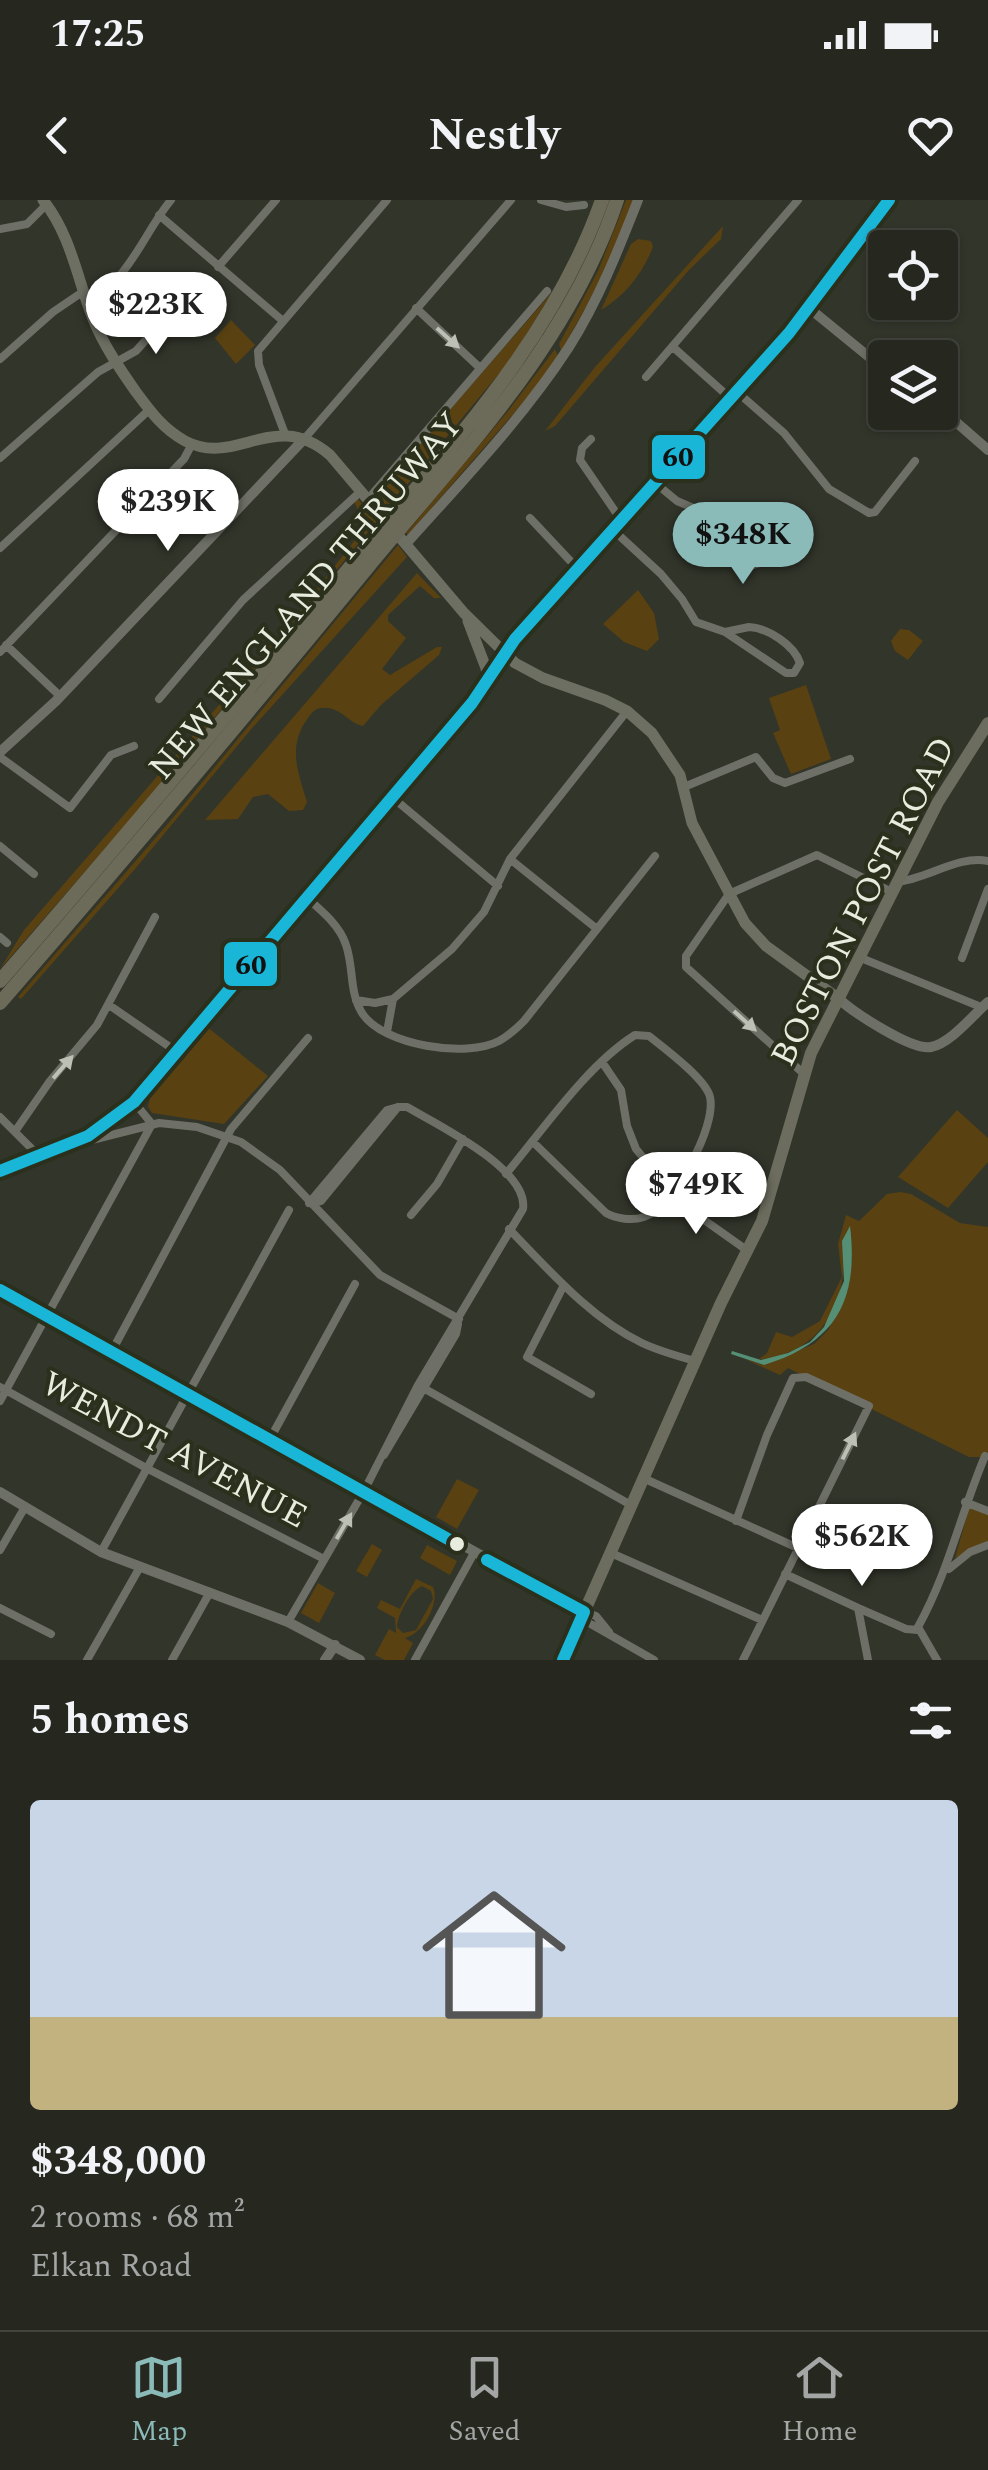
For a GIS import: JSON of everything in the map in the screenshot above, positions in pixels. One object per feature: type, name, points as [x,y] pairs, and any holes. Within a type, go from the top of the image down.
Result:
[{"type":"highway","name":"NEW ENGLAND THRUWAY","points":[[0,981],[169,786],[516,365],[568,281],[602,200]]},
{"type":"highway","name":"NEW ENGLAND THRUWAY","points":[[0,1002],[177,798],[523,378],[574,299],[617,200]]},
{"type":"main road","points":[[46,201],[67,239],[93,318],[115,363],[166,428],[192,444],[228,447],[285,434],[305,438],[330,455],[408,542],[464,613],[506,654],[543,678],[627,711],[662,745],[684,787],[692,823],[746,923],[766,946],[839,999]]},
{"type":"main road","points":[[464,613],[488,682]]},
{"type":"main road","name":"BOSTON POST ROAD","points":[[562,1660],[770,1198],[816,1041],[948,785],[988,724]]},
{"type":"street","points":[[0,359],[53,312],[86,296],[97,296],[132,262],[170,200]]},
{"type":"street","points":[[218,267],[276,200]]},
{"type":"street","points":[[285,434],[257,357],[388,200]]},
{"type":"street","points":[[134,746],[113,753],[70,808],[0,755],[305,438],[511,200]]},
{"type":"street","points":[[542,200],[566,206],[584,205]]},
{"type":"street","points":[[408,542],[513,420],[568,348],[598,295],[638,200]]},
{"type":"street","points":[[646,377],[798,200]]},
{"type":"street","points":[[78,1144],[124,1114],[488,682],[576,567],[809,308],[889,200]]},
{"type":"street","points":[[0,229],[27,224],[46,201]]},
{"type":"street","points":[[160,215],[283,322]]},
{"type":"street","points":[[159,699],[242,600],[364,495],[548,291]]},
{"type":"street","points":[[416,308],[480,368]]},
{"type":"street","points":[[809,308],[868,356]]},
{"type":"street","points":[[0,458],[98,372],[136,350],[167,316]]},
{"type":"street","points":[[672,346],[784,433],[830,489],[869,513],[875,512],[915,461]]},
{"type":"street","points":[[0,548],[149,410]]},
{"type":"street","points":[[958,424],[988,450]]},
{"type":"street","points":[[591,439],[582,448],[580,460],[619,518]]},
{"type":"street","points":[[60,696],[3,649],[184,459],[192,444]]},
{"type":"street","points":[[654,482],[677,501],[712,516],[737,550],[739,568],[766,562],[771,556],[768,547],[737,550]]},
{"type":"street","points":[[530,518],[576,567]]},
{"type":"street","points":[[610,528],[661,574],[696,622],[725,632],[786,674],[798,668],[796,652],[765,630],[750,627],[725,632]]},
{"type":"street","points":[[356,1000],[375,1003],[393,999],[452,949],[484,912],[510,859],[627,711]]},
{"type":"street","points":[[684,787],[756,757],[774,778],[785,783],[850,759]]},
{"type":"street","points":[[392,797],[498,886]]},
{"type":"street","points":[[0,846],[34,874]]},
{"type":"street","points":[[306,898],[342,936],[356,1000],[365,1017],[386,1032],[442,1049],[482,1046],[499,1041],[524,1021],[656,856]]},
{"type":"street","points":[[804,1074],[686,968],[686,956],[729,894],[817,856],[894,887],[971,860],[988,860]]},
{"type":"street","points":[[510,859],[597,929]]},
{"type":"street","points":[[962,958],[988,889]]},
{"type":"street","points":[[16,1130],[97,1025],[155,918]]},
{"type":"street","points":[[839,999],[908,1042],[926,1047],[944,1040],[985,1004],[861,958]]},
{"type":"street","points":[[386,1032],[393,999]]},
{"type":"street","points":[[109,1004],[177,1052]]},
{"type":"street","points":[[506,1174],[533,1142],[602,1062],[640,1034],[650,1036],[700,1081],[710,1099],[703,1138],[670,1193],[645,1216],[615,1218],[533,1142]]},
{"type":"street","points":[[112,1350],[228,1136],[308,1038]]},
{"type":"street","points":[[602,1062],[620,1090],[632,1143],[670,1193],[748,1250]]},
{"type":"street","points":[[134,1102],[152,1124]]},
{"type":"street","points":[[288,1622],[421,1387],[456,1334],[458,1319],[520,1216],[524,1202],[506,1174],[463,1139],[407,1108],[398,1107],[387,1110],[309,1203]]},
{"type":"street","points":[[124,1114],[127,1127],[136,1130]]},
{"type":"street","points":[[0,1116],[40,1157]]},
{"type":"street","points":[[0,1402],[3,1389],[152,1124]]},
{"type":"street","points":[[0,1171],[152,1124],[183,1124],[228,1136],[280,1170],[380,1275],[458,1319]]},
{"type":"street","points":[[411,1216],[437,1184],[463,1139]]},
{"type":"street","points":[[101,1552],[289,1210]]},
{"type":"street","points":[[510,1229],[564,1285],[629,1336],[695,1361]]},
{"type":"street","points":[[270,1439],[355,1284]]},
{"type":"street","points":[[564,1285],[527,1357],[590,1394]]},
{"type":"street","points":[[0,1290],[474,1553],[596,1616],[609,1632],[654,1660]]},
{"type":"street","points":[[736,1521],[766,1435],[793,1378],[806,1378],[869,1406],[743,1660]]},
{"type":"street","points":[[421,1387],[631,1505]]},
{"type":"street","name":"WENDT AVENUE","points":[[3,1389],[324,1560]]},
{"type":"street","points":[[918,1630],[946,1572],[965,1502],[985,1456]]},
{"type":"street","points":[[643,1478],[798,1548]]},
{"type":"street","points":[[0,1492],[101,1552],[288,1622],[360,1660]]},
{"type":"street","points":[[965,1502],[988,1511]]},
{"type":"street","points":[[0,1550],[25,1507]]},
{"type":"street","points":[[946,1572],[970,1552],[988,1545]]},
{"type":"street","points":[[610,1552],[762,1620]]},
{"type":"street","points":[[415,1660],[474,1553]]},
{"type":"street","points":[[88,1660],[140,1568]]},
{"type":"street","points":[[785,1574],[906,1630],[918,1630]]},
{"type":"street","points":[[172,1660],[210,1592]]},
{"type":"street","points":[[0,1608],[51,1634]]},
{"type":"street","points":[[858,1608],[868,1660]]},
{"type":"street","points":[[918,1630],[937,1660]]},
{"type":"street","points":[[325,1660],[336,1645]]},
{"type":"shaded area","points":[[626,200],[635,200],[603,277],[561,351],[559,344],[598,271]]},
{"type":"shaded area","points":[[723,226],[721,239],[689,270],[555,426],[545,431],[595,367]]},
{"type":"shaded area","points":[[638,239],[651,241],[649,257],[626,291],[601,310],[631,244]]},
{"type":"shaded area","points":[[553,291],[511,359],[386,510],[378,496],[384,486]]},
{"type":"shaded area","points":[[231,320],[255,345],[236,364],[215,338]]},
{"type":"shaded area","points":[[555,349],[558,356],[541,382],[408,535],[406,533]]},
{"type":"shaded area","points":[[358,499],[377,521],[136,813],[0,969],[24,930],[296,616],[365,527],[354,501]]},
{"type":"shaded area","points":[[398,545],[407,557],[253,727],[21,999],[18,997],[171,820]]},
{"type":"shaded area","points":[[417,573],[441,598],[434,598],[420,586],[388,615],[388,621],[406,638],[382,669],[390,675],[442,647],[439,655],[381,705],[363,726],[333,709],[321,708],[312,713],[302,728],[296,749],[307,802],[303,810],[289,811],[268,794],[253,797],[238,819],[205,820]]},
{"type":"shaded area","points":[[638,590],[654,613],[659,639],[647,651],[624,642],[603,624]]},
{"type":"shaded area","points":[[900,629],[909,630],[923,641],[908,660],[895,651],[891,641]]},
{"type":"shaded area","points":[[806,685],[831,759],[791,774],[773,733],[780,730],[769,698]]},
{"type":"shaded area","points":[[206,1026],[268,1076],[224,1124],[152,1113],[148,1107],[150,1098]]},
{"type":"shaded area","points":[[957,1110],[988,1138],[988,1162],[948,1208],[898,1177]]},
{"type":"shaded area","points":[[900,1192],[911,1194],[960,1223],[988,1227],[988,1457],[969,1457],[788,1368],[780,1375],[742,1358],[763,1365],[814,1344],[829,1329],[852,1261],[851,1251],[842,1241],[843,1277],[824,1325],[798,1348],[759,1359],[767,1353],[776,1332],[792,1337],[820,1321],[842,1277],[838,1244],[846,1215],[859,1221],[887,1194]]},
{"type":"shaded area","points":[[850,1226],[852,1252],[846,1297],[825,1331],[809,1344],[789,1356],[764,1365],[731,1354],[732,1351],[761,1360],[788,1353],[810,1342],[824,1327],[844,1281],[842,1241]]},
{"type":"shaded area","points":[[457,1479],[479,1490],[457,1529],[436,1517]]},
{"type":"shaded area","points":[[970,1505],[988,1512],[988,1541],[955,1558]]},
{"type":"shaded area","points":[[372,1544],[382,1550],[367,1577],[356,1571]]},
{"type":"shaded area","points":[[427,1545],[457,1561],[450,1575],[420,1558]]},
{"type":"shaded area","points":[[416,1579],[433,1587],[435,1594],[432,1610],[424,1625],[405,1638],[413,1643],[404,1660],[385,1660],[375,1655],[389,1629],[396,1633],[395,1618],[377,1608],[381,1600],[400,1609]],"holes":[[[422,1586],[431,1591],[433,1599],[416,1630],[403,1633],[397,1627],[409,1598]]]},
{"type":"shaded area","points":[[318,1583],[335,1593],[319,1623],[301,1613]]},
{"type":"transit line","name":"60","points":[[0,1171],[88,1136],[134,1102],[472,703],[515,639],[789,333],[889,200]]},
{"type":"transit line","name":"60","points":[[0,1290],[457,1544]]},
{"type":"transit line","name":"60","points":[[487,1560],[584,1612],[563,1660]]}]
